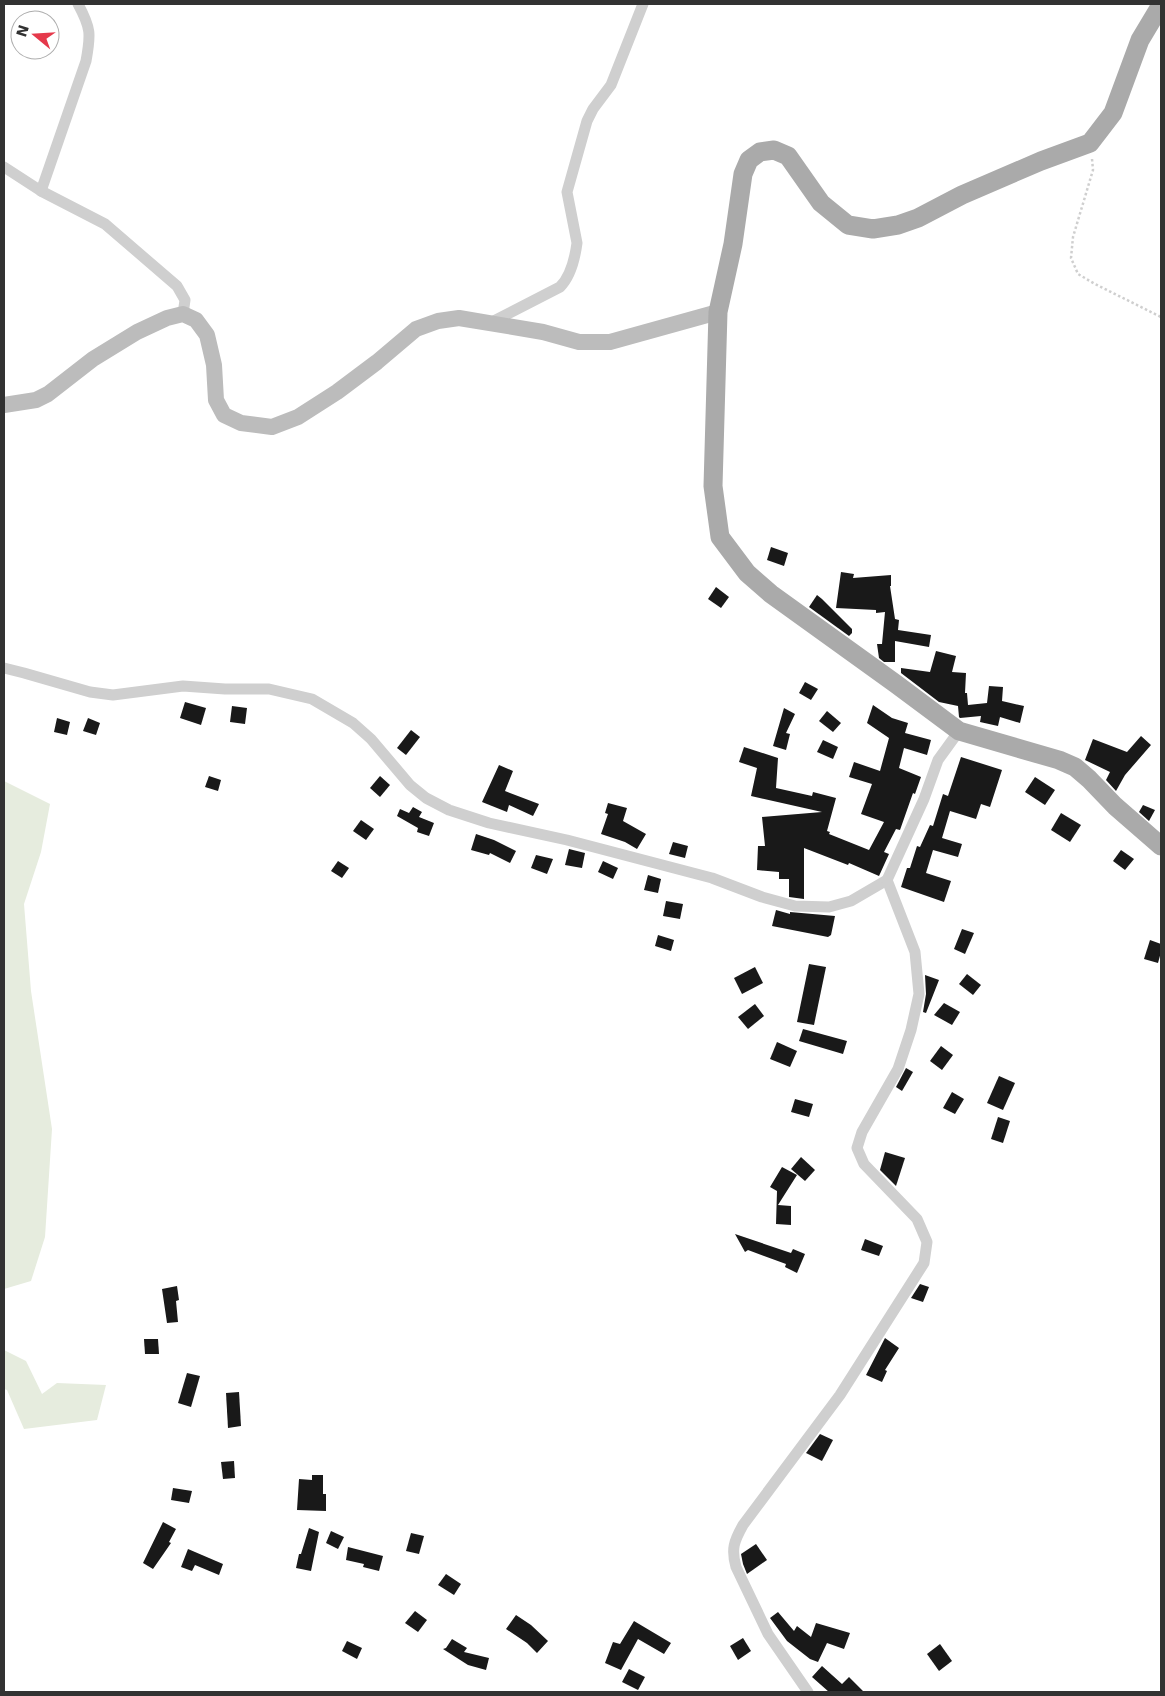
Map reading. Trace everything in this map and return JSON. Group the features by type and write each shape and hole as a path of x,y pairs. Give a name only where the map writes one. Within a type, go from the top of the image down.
{"main road":[{"path":"1161,5 1140,40 1114,113 1090,143 962,194 918,218 898,225 873,228 848,225 821,203 788,156 774,150 760,152 750,160 743,174 733,244 718,312 713,486 720,537 747,573 771,594 959,731 1059,760 1075,767 1122,813 1161,846"},
{"path":"4,405 36,400 42,397 93,358 137,332 167,318 183,314 196,320 207,335 214,365 216,400 224,415 241,422 272,427 298,417 337,392 416,329 438,321 459,318 543,332 579,342 610,342 718,312"}],"street":[{"path":"40,191 86,61 90,39 88,23 78,4"},
{"path":"490,323 560,287 565,282 577,243 567,198 569,184 587,121 610,85 643,4"},
{"path":"4,167 40,191 105,224 176,286 185,300 183,314"},
{"path":"4,668 90,692 113,695 183,686 225,689 269,689 312,698 353,722 372,739 410,784 426,798 449,810 489,823 567,840 712,878 762,897 795,906 829,907 851,901 887,880 924,799 938,760 959,731"},
{"path":"808,1692 768,1634 736,1567 733,1556 734,1541 743,1525 840,1395 924,1263 927,1242 917,1220 864,1164 857,1148 862,1132 898,1069 911,1030 919,994 915,952 887,880"}],"path":[{"path":"1090,143 1093,170 1073,237 1071,258 1078,274 1161,317"}],"shaded area":[{"path":"4,781 50,804 41,852 24,904 31,991 52,1129 45,1237 31,1281 4,1289"},
{"path":"4,1350 26,1361 42,1394 57,1383 106,1385 97,1420 24,1429 7,1390 4,1389"}],"building":[{"path":"771,547 788,553 784,566 767,560"},
{"path":"841,572 854,574 853,578 891,575 890,586 895,619 899,620 898,630 931,635 929,647 895,641 895,662 884,662 879,658 877,644 882,644 885,612 876,613 876,610 836,608"},
{"path":"716,587 729,597 721,608 708,599"},
{"path":"817,595 852,629 852,633 849,636 809,607"},
{"path":"936,651 956,656 952,672 966,673 965,693 967,693 968,705 987,703 989,686 1003,687 1002,701 1024,706 1020,723 1000,717 998,726 980,722 981,716 960,718 958,706 939,702 901,673 901,668 930,672"},
{"path":"805,682 818,689 811,700 799,693"},
{"path":"185,702 206,708 201,725 180,718"},
{"path":"873,705 892,718 908,723 905,733 931,740 927,755 904,748 899,768 921,777 915,794 913,793 900,830 896,829 884,852 889,854 879,876 849,863 848,865 804,848 804,899 789,897 789,879 779,879 779,872 757,870 758,846 765,846 762,817 822,812 751,796 757,768 739,762 744,747 778,758 776,788 812,796 813,792 836,798 827,831 830,832 829,834 869,850 884,822 861,814 872,784 849,777 854,762 880,771 889,738 867,723"},
{"path":"232,706 247,708 245,724 230,722"},
{"path":"784,708 795,714 786,733 790,734 786,750 773,746"},
{"path":"827,711 841,723 833,732 819,721"},
{"path":"57,718 70,722 67,735 54,732"},
{"path":"88,718 100,723 96,735 83,731"},
{"path":"411,730 420,737 406,755 397,748"},
{"path":"1141,736 1151,745 1125,775 1116,791 1106,780 1110,772 1085,760 1093,739 1127,752"},
{"path":"823,740 838,747 833,759 817,752"},
{"path":"961,757 1002,770 990,807 981,804 976,819 950,811 942,838 962,844 958,857 933,850 926,873 951,881 944,902 901,887 917,846 920,847 930,825 933,826 943,794 948,796"},
{"path":"499,765 513,771 505,791 539,804 533,816 509,805 507,812 482,802"},
{"path":"209,776 221,780 218,791 205,787"},
{"path":"380,776 390,785 380,797 370,788"},
{"path":"1035,777 1055,790 1045,805 1025,792"},
{"path":"608,803 627,808 623,821 646,834 637,849 625,842 601,834 608,814 605,813"},
{"path":"1143,805 1155,810 1149,821 1139,812"},
{"path":"413,807 422,812 419,817 434,823 429,836 417,832 418,828 397,816 400,809 409,813"},
{"path":"1061,813 1081,825 1070,842 1051,830"},
{"path":"361,820 374,829 366,840 353,831"},
{"path":"476,834 494,840 516,851 510,863 490,853 489,855 471,850"},
{"path":"673,842 688,846 685,858 669,854"},
{"path":"569,849 585,853 582,868 565,865"},
{"path":"1121,850 1134,859 1125,870 1113,861"},
{"path":"536,855 553,859 547,874 531,868"},
{"path":"338,861 349,868 342,878 331,871"},
{"path":"603,861 618,868 613,879 598,872"},
{"path":"648,875 661,879 658,893 644,890"},
{"path":"666,901 683,904 680,919 663,916"},
{"path":"776,910 790,914 790,912 835,916 831,935 828,937 772,926"},
{"path":"962,929 974,933 965,954 954,949"},
{"path":"658,935 674,940 671,951 655,946"},
{"path":"1150,940 1161,944 1158,963 1144,959"},
{"path":"809,964 826,967 814,1025 797,1022"},
{"path":"755,967 763,983 742,994 734,978"},
{"path":"967,974 981,985 973,995 959,984"},
{"path":"925,975 939,980 926,1013 923,1012 926,994"},
{"path":"944,1003 960,1012 952,1025 934,1015"},
{"path":"755,1004 764,1016 748,1029 738,1017"},
{"path":"803,1029 847,1041 843,1054 799,1041"},
{"path":"777,1042 797,1051 790,1067 770,1059"},
{"path":"941,1046 953,1055 942,1070 930,1061"},
{"path":"906,1068 913,1072 902,1091 896,1087"},
{"path":"999,1076 1015,1083 1003,1110 987,1103"},
{"path":"952,1092 964,1099 955,1114 943,1108"},
{"path":"795,1099 813,1104 809,1117 791,1112"},
{"path":"998,1117 1010,1121 1003,1143 991,1139"},
{"path":"885,1152 905,1158 896,1186 880,1170"},
{"path":"801,1157 815,1170 805,1181 791,1169"},
{"path":"782,1167 797,1175 778,1205 791,1206 791,1225 776,1224 777,1191 770,1187"},
{"path":"735,1234 791,1253 793,1249 805,1254 797,1273 785,1267 786,1264 748,1250 745,1252"},
{"path":"865,1239 883,1246 879,1256 861,1250"},
{"path":"920,1284 929,1287 923,1302 911,1298"},
{"path":"177,1286 179,1300 176,1301 178,1322 167,1323 162,1289"},
{"path":"885,1338 899,1348 885,1370 887,1371 882,1382 866,1375"},
{"path":"144,1339 158,1339 159,1354 145,1354"},
{"path":"187,1373 200,1376 191,1407 178,1403"},
{"path":"239,1392 241,1426 228,1428 226,1393"},
{"path":"820,1434 833,1440 822,1461 806,1453"},
{"path":"234,1461 235,1478 223,1479 221,1462"},
{"path":"312,1475 323,1475 323,1494 326,1494 326,1511 297,1510 299,1479 312,1480"},
{"path":"173,1488 192,1491 189,1503 171,1500"},
{"path":"163,1522 176,1529 169,1542 171,1543 153,1569 143,1563"},
{"path":"309,1528 319,1532 311,1571 296,1568"},
{"path":"331,1531 344,1537 338,1549 326,1543"},
{"path":"411,1533 424,1536 419,1554 406,1551"},
{"path":"756,1544 767,1560 747,1574 741,1554"},
{"path":"348,1547 383,1556 379,1571 363,1567 364,1564 346,1560"},
{"path":"188,1549 223,1564 219,1575 195,1565 192,1571 181,1567"},
{"path":"446,1574 461,1584 454,1595 438,1585"},
{"path":"415,1611 427,1620 418,1632 405,1623"},
{"path":"778,1612 794,1631 797,1626 811,1637 816,1623 850,1633 844,1649 827,1643 818,1662 810,1659 787,1641 770,1618"},
{"path":"516,1615 531,1625 548,1641 537,1653 527,1643 506,1629"},
{"path":"634,1621 671,1643 664,1654 638,1639 621,1670 605,1663 613,1642 620,1644"},
{"path":"743,1638 751,1651 738,1660 730,1646"},
{"path":"452,1639 467,1648 464,1652 489,1658 486,1670 468,1665 443,1649 446,1648"},
{"path":"347,1641 362,1648 357,1659 342,1651"},
{"path":"940,1644 952,1661 939,1671 927,1654"},
{"path":"822,1666 842,1684 849,1677 864,1692 829,1692 812,1677"},
{"path":"629,1669 645,1677 638,1690 622,1682"}]}
